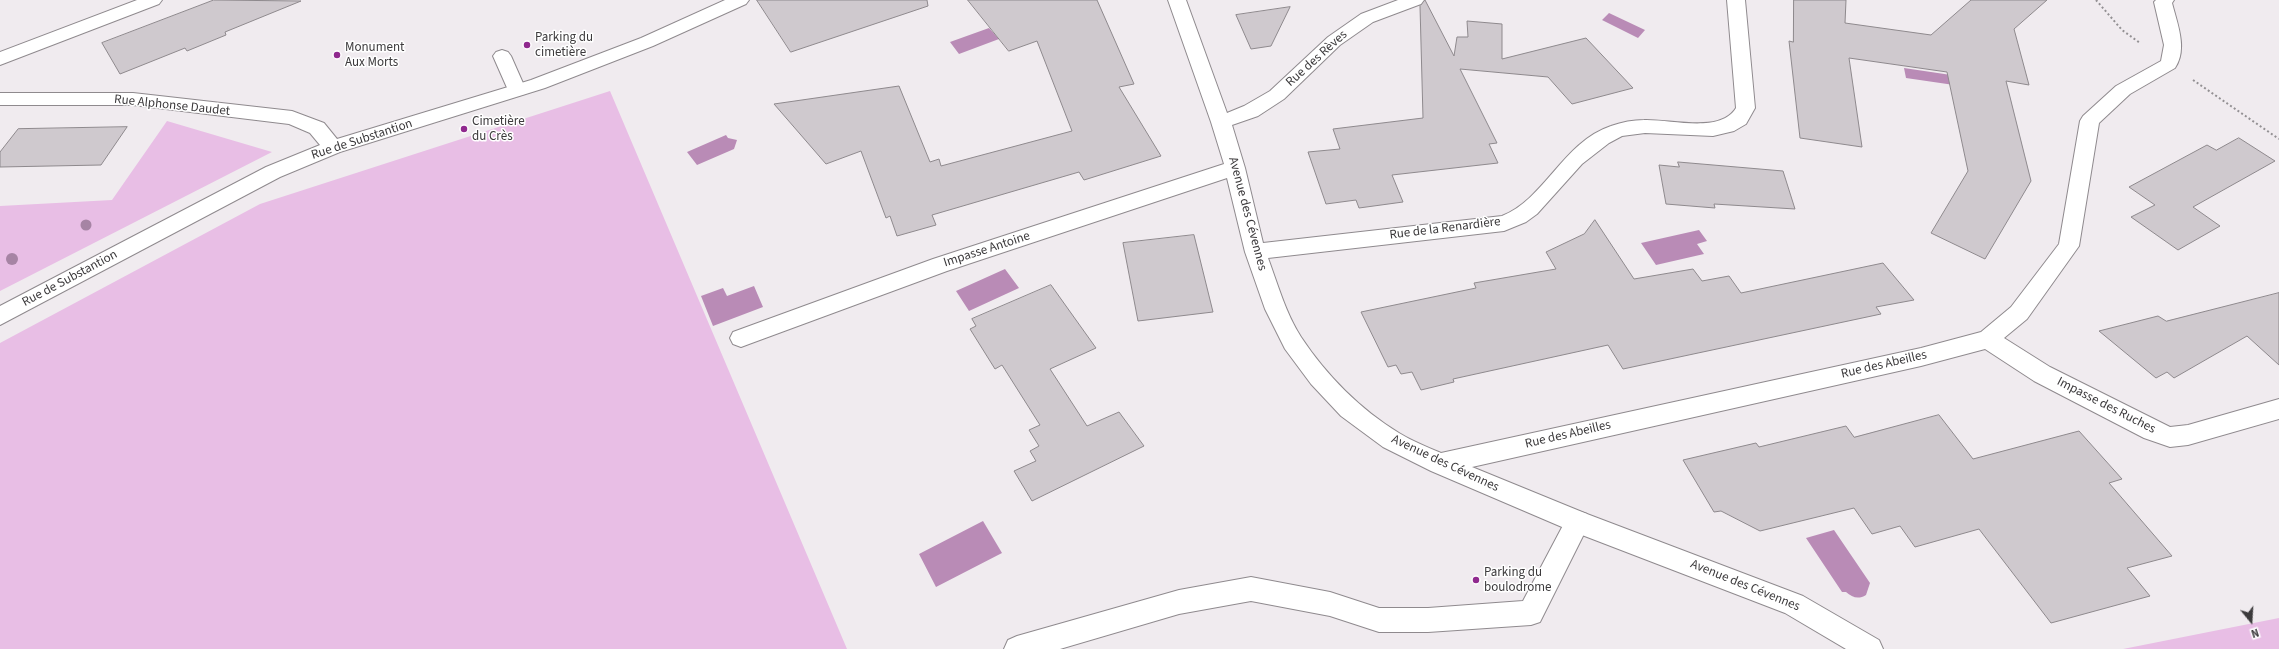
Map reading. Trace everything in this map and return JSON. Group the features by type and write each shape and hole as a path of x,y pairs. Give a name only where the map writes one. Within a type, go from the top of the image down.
{"street":[{"path":"0,59 153,0"},
{"name":"Rue de Substantion","path":"0,316 273,172 332,147 517,90 647,42 740,0"},
{"name":"Avenue des Cévennes","path":"1177,0 1221,122 1235,168 1255,252 1276,309 1293,343 1318,377 1349,409 1391,440 1439,464 1578,522 1794,604 1870,649"},
{"name":"Rue des Rèves","path":"1221,122 1251,111 1277,95 1334,41 1367,18 1415,0"},
{"name":"Rue de la Renardière","path":"1255,252 1504,223 1518,217 1530,209 1588,147 1600,138 1616,130 1649,125 1710,130 1725,128 1737,122 1744,115 1746,108 1736,0"},
{"path":"2165,0 2163,2 2174,45 2169,64"},
{"path":"502,56 517,90"},
{"name":"Rue des Abeilles","path":"1439,464 1913,358 1988,339 2019,313 2069,246 2090,121 2123,90 2169,64"},
{"name":"Rue Alphonse Daudet","path":"0,99 133,100 292,118 317,128 332,147"},
{"name":"Impasse Antoine","path":"741,338 940,265 1235,168"},
{"name":"Impasse des Ruches","path":"1988,339 2042,374 2152,431 2170,436 2188,435 2279,409"},
{"path":"1017,649 1179,602 1251,589 1330,604 1379,620 1428,620 1531,613 1578,522"}],"path":[{"path":"2096,0 2122,30 2279,139"}],"shaded area":[{"path":"1609,13 1645,30 1638,38 1602,20"},
{"path":"989,28 999,39 959,54 950,42"},
{"path":"1904,68 1951,75 1954,85 1906,78"},
{"path":"610,91 847,649 0,649 0,343 260,204"},
{"path":"167,121 272,152 0,291 0,206 112,200"},
{"path":"726,135 728,138 737,140 734,149 697,165 687,152"},
{"path":"1699,230 1707,241 1697,244 1704,254 1656,265 1641,243"},
{"path":"1005,269 1019,288 969,311 956,291"},
{"path":"754,286 763,307 713,326 701,296 723,288 727,296"},
{"path":"983,521 1002,553 936,587 919,554"},
{"path":"1834,530 1870,583 1866,595 1863,597 1855,597 1846,592 1842,592 1806,538"},
{"path":"2279,618 2279,649 2123,649"}],"building":[{"path":"214,0 301,1 225,32 226,35 187,51 185,48 120,74 102,43"},
{"path":"757,0 927,0 928,6 791,52"},
{"path":"968,0 1097,0 1134,84 1119,87 1161,156 1084,180 1079,172 932,215 936,225 897,236 890,216 886,218 861,151 826,164 774,104 899,86 930,162 939,159 941,166 1072,131 1037,41 1009,51"},
{"path":"1425,0 1454,56 1457,37 1468,37 1467,21 1502,24 1502,59 1586,38 1633,88 1572,104 1548,77 1460,69 1497,143 1489,144 1498,163 1392,175 1403,202 1359,208 1356,200 1326,204 1308,152 1340,149 1333,129 1423,118 1420,6"},
{"path":"1794,0 1846,0 1845,23 1931,35 1971,0 2047,0 2014,29 2029,85 2006,81 2031,181 1985,259 1931,233 1968,171 1947,72 1849,58 1862,147 1800,138 1789,41 1793,42"},
{"path":"1290,7 1271,46 1251,49 1236,15"},
{"path":"127,127 101,165 0,167 0,152 18,129"},
{"path":"2239,138 2275,161 2193,207 2220,226 2178,250 2131,217 2155,205 2129,187 2207,145 2216,150"},
{"path":"1678,162 1783,171 1795,209 1714,204 1715,208 1666,204 1659,165 1679,167"},
{"path":"1595,220 1634,279 1693,269 1702,281 1729,276 1741,293 1883,263 1914,300 1876,307 1881,314 1623,369 1608,345 1453,379 1454,382 1421,390 1412,372 1401,374 1396,365 1388,367 1361,312 1476,288 1474,283 1556,269 1546,252 1584,234"},
{"path":"1194,235 1213,312 1138,321 1123,243"},
{"path":"1051,285 1096,348 1050,369 1087,426 1119,412 1144,446 1032,501 1014,471 1036,461 1030,451 1039,446 1029,430 1040,425 1002,365 995,369 970,329 976,326 972,319"},
{"path":"2279,293 2279,365 2247,336 2174,378 2167,372 2156,378 2099,331 2158,316 2166,321"},
{"path":"1939,415 1973,459 2079,431 2122,479 2109,483 2172,556 2127,568 2150,596 2051,623 1979,529 1915,547 1900,526 1872,534 1854,508 1760,531 1721,511 1714,512 1683,460 1756,443 1759,447 1846,426 1854,437"}],"place":[{"name":"Parking du cimetière","path":"527,45"},
{"name":"Monument Aux Morts","path":"337,55"},
{"name":"Cimetière du Crès","path":"464,129"},
{"name":"Parking du boulodrome","path":"1476,580"}]}
